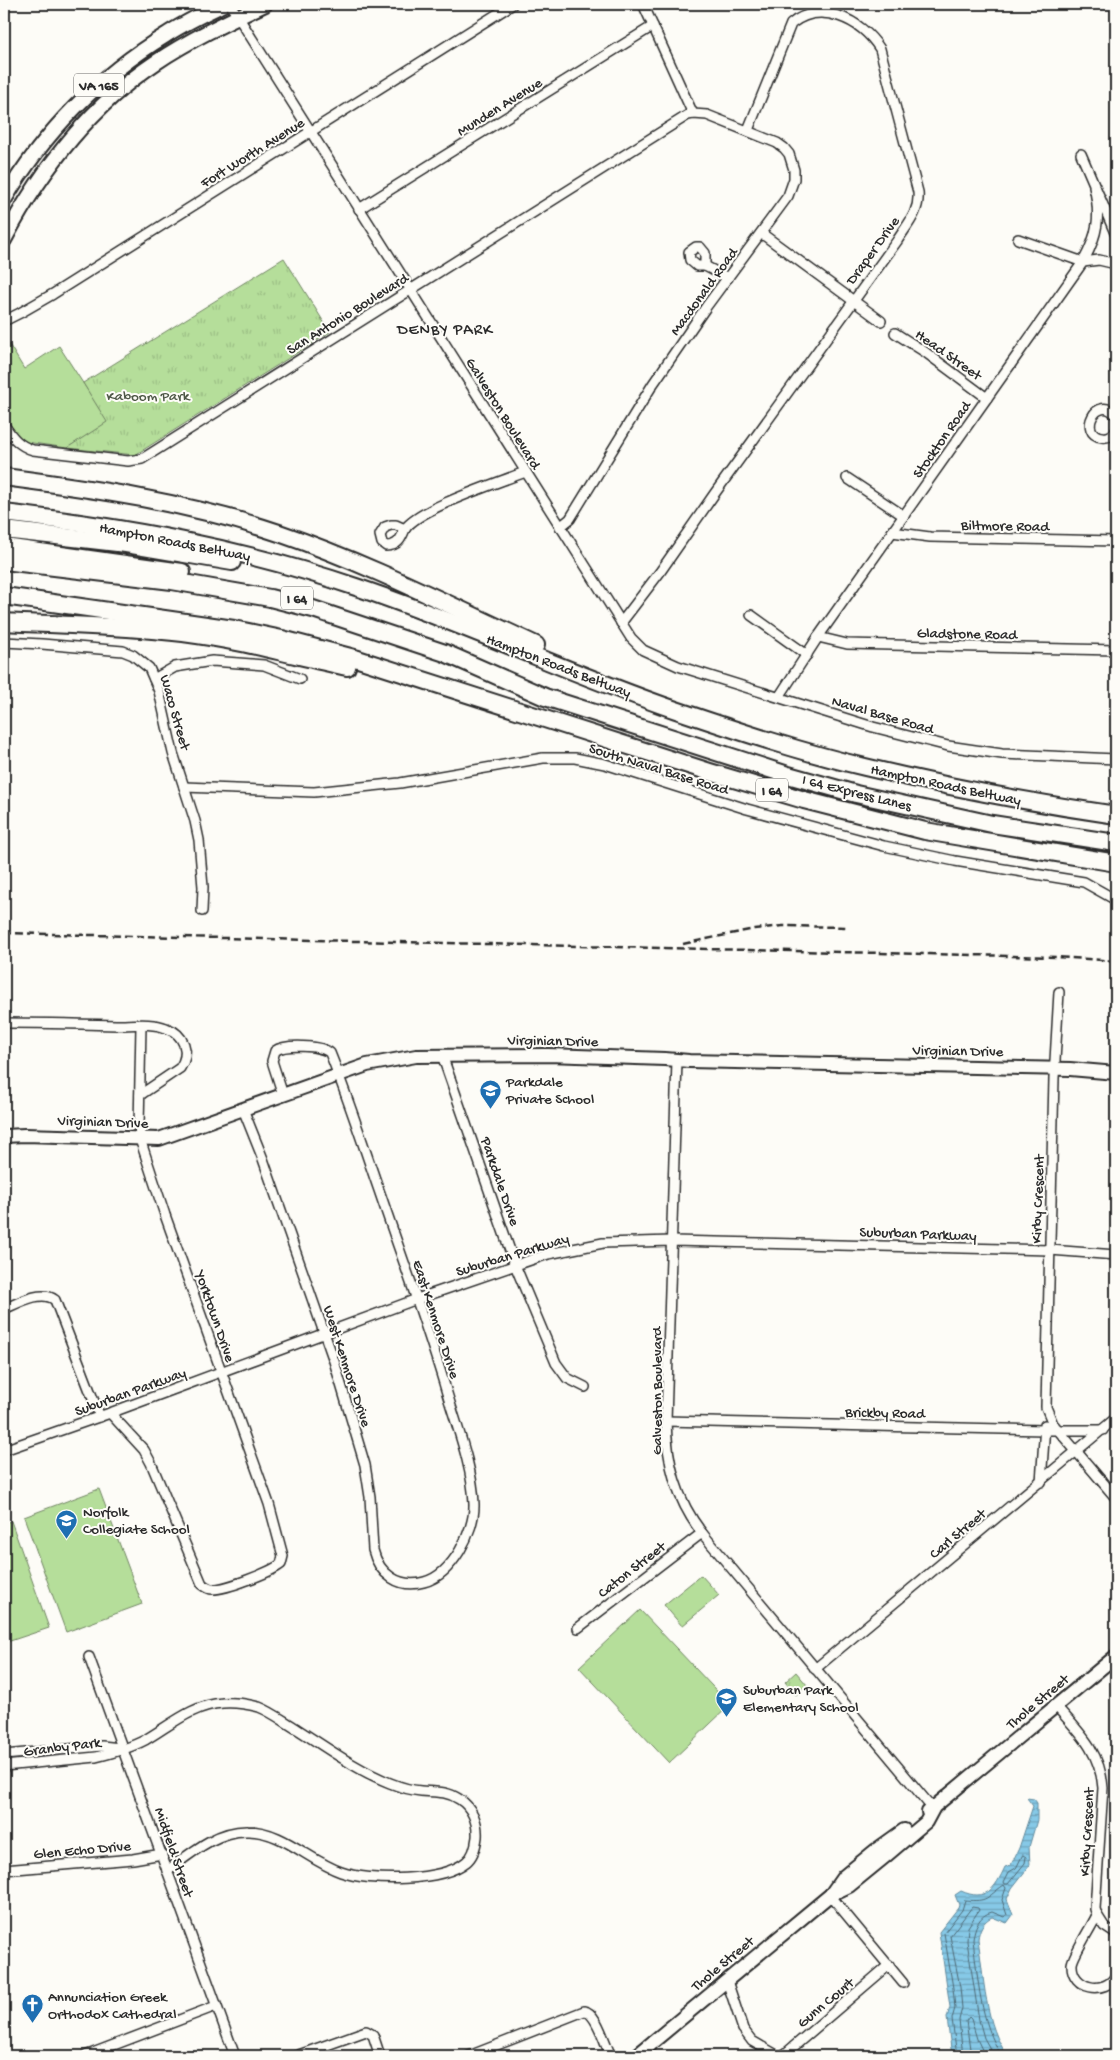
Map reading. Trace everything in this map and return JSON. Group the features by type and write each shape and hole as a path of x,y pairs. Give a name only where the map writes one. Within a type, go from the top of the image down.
{"highway":[{"path":"4,478 108,491 173,504 277,532 376,570 579,665 733,722 793,747"},
{"name":"Hampton Roads Beltway","path":"4,513 129,530 243,554 354,586 671,708 793,747 862,767 939,784 1032,802 1116,815"},
{"path":"4,530 175,551 244,564 336,590 381,606 444,620"},
{"name":"I 64","path":"4,547 158,568 221,580 287,596 337,610 412,636 575,706"},
{"path":"4,562 172,580 313,609 445,653 545,697 575,706"},
{"name":"I 64","path":"4,596 225,628 282,639 358,659 710,772 832,808 925,831 1116,863"},
{"path":"4,622 183,633 243,643 436,684"},
{"name":"I 64 Express Lanes","path":"575,706 733,759 856,794 992,824 1116,844"}],"main road":[{"name":"VA 165","path":"4,200 50,134 92,91 167,34 223,4"},
{"name":"VA 165","path":"4,240 37,182 86,120 129,82 176,49 265,4"}],"street":[{"name":"Galveston Boulevard","path":"230,4 621,623 636,644 650,654"},
{"name":"Fort Worth Avenue","path":"4,321 20,314 64,287 513,4"},
{"path":"643,4 693,114"},
{"name":"Draper Drive","path":"621,623 660,572 916,213 919,199 882,58 874,39 859,25 838,12 820,9 802,13 788,29 748,130"},
{"name":"Munden Avenue","path":"360,210 653,26"},
{"name":"Macdonald Road","path":"560,527 570,519 638,408 728,278 788,196 794,179 794,170 789,154 777,143 707,114 693,114"},
{"name":"San Antonio Boulevard","path":"4,425 17,441 33,450 128,461 142,459 631,150 693,114"},
{"path":"1082,154 1094,187 1116,236"},
{"name":"Stockton Road","path":"779,697 806,655 1083,262 1095,237 1098,223 1097,200 1094,187"},
{"path":"761,233 880,321"},
{"path":"1018,239 1083,262 1099,260 1116,264"},
{"path":"705,266 728,278"},
{"name":"Head Street","path":"895,334 925,352 987,398"},
{"path":"1116,415 1110,410 1101,409 1093,414 1090,423 1092,432 1100,437 1110,437 1116,431"},
{"path":"405,529 410,523 441,504 525,472"},
{"path":"848,478 904,516"},
{"name":"Biltmore Road","path":"892,532 930,537 1116,541"},
{"path":"751,615 806,655"},
{"name":"Gladstone Road","path":"818,638 847,644 1116,650"},
{"name":"Waco Street","path":"4,642 123,652 142,661 148,668 154,679 199,840 203,888 202,911"},
{"name":"Naval Base Road","path":"650,654 678,666 873,727 948,746 1002,754 1116,759"},
{"path":"154,679 175,667 212,661 264,665 300,680"},
{"name":"South Naval Base Road","path":"184,787 323,791 400,783 543,758 575,758 606,764 747,809 884,846 955,861 1084,882 1116,900"},
{"name":"Kirby Crescent","path":"1040,1482 1046,1407 1055,1069 1059,992"},
{"path":"4,1023 141,1025 159,1026 175,1032 181,1038 186,1050 186,1057 180,1068 140,1095"},
{"name":"Yorktown Drive","path":"110,1413 144,1450 152,1462 200,1581 207,1588 215,1589 256,1577 278,1566 283,1560 283,1556 269,1504 165,1215 140,1138 141,1025"},
{"name":"East Kenmore Drive","path":"283,1094 272,1061 278,1048 322,1047 330,1053 416,1299 464,1451 474,1504 466,1537 452,1563 445,1571"},
{"name":"Virginian Drive","path":"4,1136 34,1135 152,1140 167,1137 283,1094 386,1060 442,1055 548,1055 1055,1069 1116,1073"},
{"name":"Parkdale Drive","path":"442,1055 515,1265 556,1363 567,1378 585,1387"},
{"name":"Galveston Boulevard","path":"677,1060 666,1421 667,1445 672,1474 683,1504 702,1532 814,1669 933,1809"},
{"name":"West Kenmore Drive","path":"243,1109 263,1159 324,1333 365,1466 370,1497 372,1550 375,1559 385,1573 403,1583 424,1582 445,1571"},
{"name":"Suburban Parkway","path":"4,1450 110,1413 416,1299 548,1254 603,1243 672,1241 1050,1250 1116,1255"},
{"path":"4,1309 41,1295 51,1296 55,1300 100,1416"},
{"name":"Kirby Crescent","path":"1046,1407 1048,1416 1058,1430 1116,1498"},
{"name":"Carl Street","path":"814,1669 1116,1418"},
{"name":"Brickby Road","path":"666,1421 1103,1430"},
{"name":"Caton Street","path":"578,1628 702,1532"},
{"name":"Thole Street","path":"636,2056 830,1895 843,1877 876,1850 890,1847 920,1816 933,1809 1116,1656"},
{"name":"Midfield Street","path":"89,1657 235,2056"},
{"name":"Granby Park","path":"4,1766 96,1757 144,1740 195,1709 223,1703 248,1704 260,1708 361,1769 390,1783 412,1790 447,1793 463,1802 474,1816 476,1825 477,1841 466,1862 450,1870 424,1877 399,1878 344,1873 328,1867 272,1835 246,1830 224,1834 213,1839 167,1871"},
{"name":"Kirby Crescent","path":"1056,1706 1089,1744 1101,1770 1103,1794 1095,1909 1097,1915 1074,1958 1073,1971 1079,1981 1092,1988 1111,1983 1116,1975"},
{"name":"Granby Park","path":"4,1755 102,1746 123,1748"},
{"name":"Glen Echo Drive","path":"4,1870 133,1859 162,1854"},
{"path":"830,1895 903,1983"},
{"path":"1097,1915 1104,1926 1116,1934"},
{"name":"Gunn Court","path":"778,2056 785,2054 889,1965"},
{"path":"727,1980 747,2036 778,2056"},
{"path":"85,2056 216,2006"},
{"path":"469,2056 584,2011 594,2017 610,2056"},
{"path":"296,2056 366,2031 373,2035 380,2056"}],"green space":[{"name":"Kaboom Park","path":"284,258 330,332 135,455 67,448 107,422 83,383"},
{"path":"4,336 24,369 59,346 108,422 67,448 26,442 17,435 4,415"},
{"path":"99,1489 142,1604 66,1632 24,1517"},
{"path":"11,1521 49,1628 4,1643 4,1523"},
{"path":"701,1575 719,1595 682,1626 664,1605"},
{"path":"640,1610 730,1705 669,1763 579,1667"},
{"path":"796,1672 807,1685 796,1695 785,1682"}],"water":[{"path":"1027,1798 1034,1799 1037,1803 1037,1820 1029,1847 1030,1865 1012,1888 1007,1899 1013,1915 1007,1923 992,1917 986,1921 979,1932 978,1939 990,2016 1000,2044 1008,2056 952,2056 947,2018 950,2007 939,1932 958,1908 959,1905 955,1895 961,1891 977,1895 989,1891 997,1882 1005,1867 1011,1865 1019,1848 1033,1806"}],"railway":[{"path":"683,944 754,929 783,926 849,927"},
{"path":"4,933 1057,957 1116,961"}],"place":[{"name":"Parkdale Private School","path":"490,1109"},
{"name":"Norfolk Collegiate School","path":"67,1539"},
{"name":"Suburban Park Elementary School","path":"727,1717"},
{"name":"Annunciation Greek Orthodox Cathedral","path":"32,2024"}],"district":[{"name":"DENBY PARK","path":"445,328"}]}
